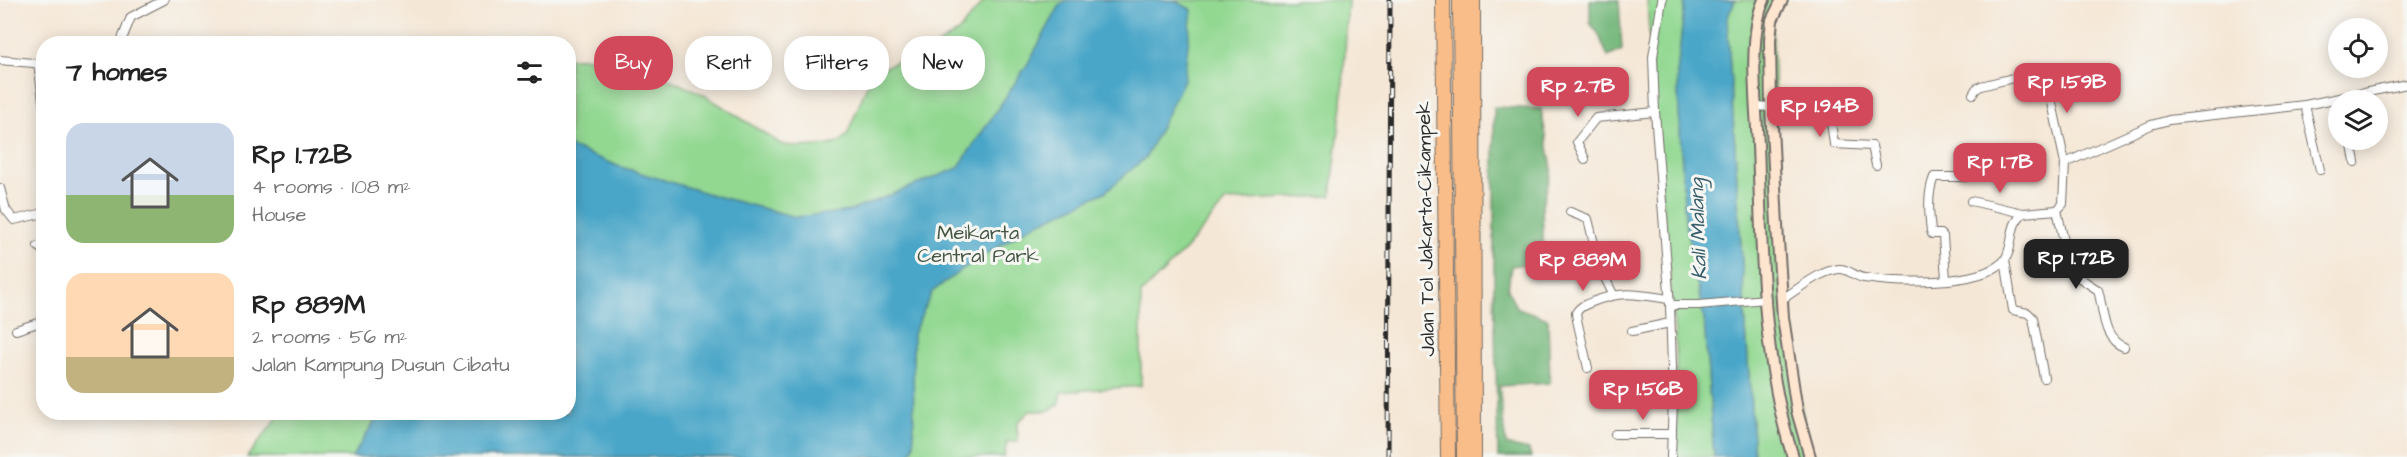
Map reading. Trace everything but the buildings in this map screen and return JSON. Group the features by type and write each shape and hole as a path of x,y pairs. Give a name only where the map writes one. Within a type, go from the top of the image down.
{"highway":[{"path":"1445,0 1450,457"},
{"path":"1460,0 1464,457"},
{"path":"1473,0 1474,457"}],"main road":[{"path":"1764,0 1755,23 1761,226 1776,394 1793,457"},
{"path":"1782,0 1772,20 1770,40 1771,107 1782,298 1797,411 1810,457"},
{"path":"1761,226 1778,225"}],"street":[{"path":"123,36 131,17 165,0"},
{"path":"1662,0 1653,57 1670,323 1671,457"},
{"path":"0,60 36,63"},
{"path":"1974,94 1981,86 2045,70 2065,163 2064,200 2057,210 2069,265 2076,275 2098,290 2109,335 2116,344 2124,347"},
{"path":"2379,90 2407,84"},
{"path":"2065,163 2151,125 2169,120 2328,101"},
{"path":"2306,105 2320,170"},
{"path":"1756,106 1828,113 1834,144 1872,146 1876,165"},
{"path":"1585,159 1577,142 1596,118 1655,112"},
{"path":"2353,150 2355,162"},
{"path":"1946,279 1943,236 1940,233 1932,234 1928,208 1934,177 1966,177 1966,159"},
{"path":"0,188 6,210 14,220 36,215"},
{"path":"1971,201 2023,213 2057,210"},
{"path":"1570,212 1588,219 1600,268 1612,294"},
{"path":"2023,213 2015,223 2005,260 2013,310 2028,313 2033,318 2044,378"},
{"path":"1782,298 1829,271 1842,269 1862,278 1946,279 1976,277 1994,269 2005,260"},
{"path":"1588,368 1576,313 1579,307 1612,294 1638,294 1669,302 1699,305 1766,299"},
{"path":"1632,331 1670,323"},
{"path":"16,330 36,324"},
{"path":"1615,434 1672,434"}],"green space":[{"name":"Meikarta Central Park","path":"985,0 1348,0 1342,104 1331,196 1226,201 1183,252 1141,294 1141,386 1061,392 1059,405 1047,411 1030,411 1017,423 1018,441 1007,442 1004,457 247,457 276,420 576,420 576,58 594,57 594,90 673,90 673,81 685,86 685,90 694,90 703,94 781,144 798,147 840,142 847,135 865,90 889,90 889,65 901,59 901,90 985,90 985,36 952,36 958,32"},
{"path":"1590,0 1619,0 1622,50 1608,57 1598,33 1590,23"},
{"path":"1647,0 1685,0 1677,74 1685,220 1704,319 1714,457 1677,457 1676,347 1654,109"},
{"path":"1735,0 1782,0 1772,20 1783,317 1811,457 1754,457 1727,19"},
{"path":"1494,107 1541,109 1552,169 1542,206 1544,261 1511,266 1508,290 1516,307 1548,319 1550,383 1499,386 1506,445 1529,450 1531,457 1498,457 1494,287"}],"water":[{"path":"1067,0 1174,0 1192,10 1184,80 1146,157 1105,192 1028,228 964,268 932,292 913,334 914,446 909,457 352,457 376,420 576,420 576,149 618,166 716,196 796,217 850,211 958,168 1027,65 1060,5"},
{"name":"Kali Malang","path":"1685,0 1735,0 1727,19 1754,457 1714,457 1704,319 1685,220 1677,74"}],"railway":[{"path":"1388,457 1390,0"}]}
